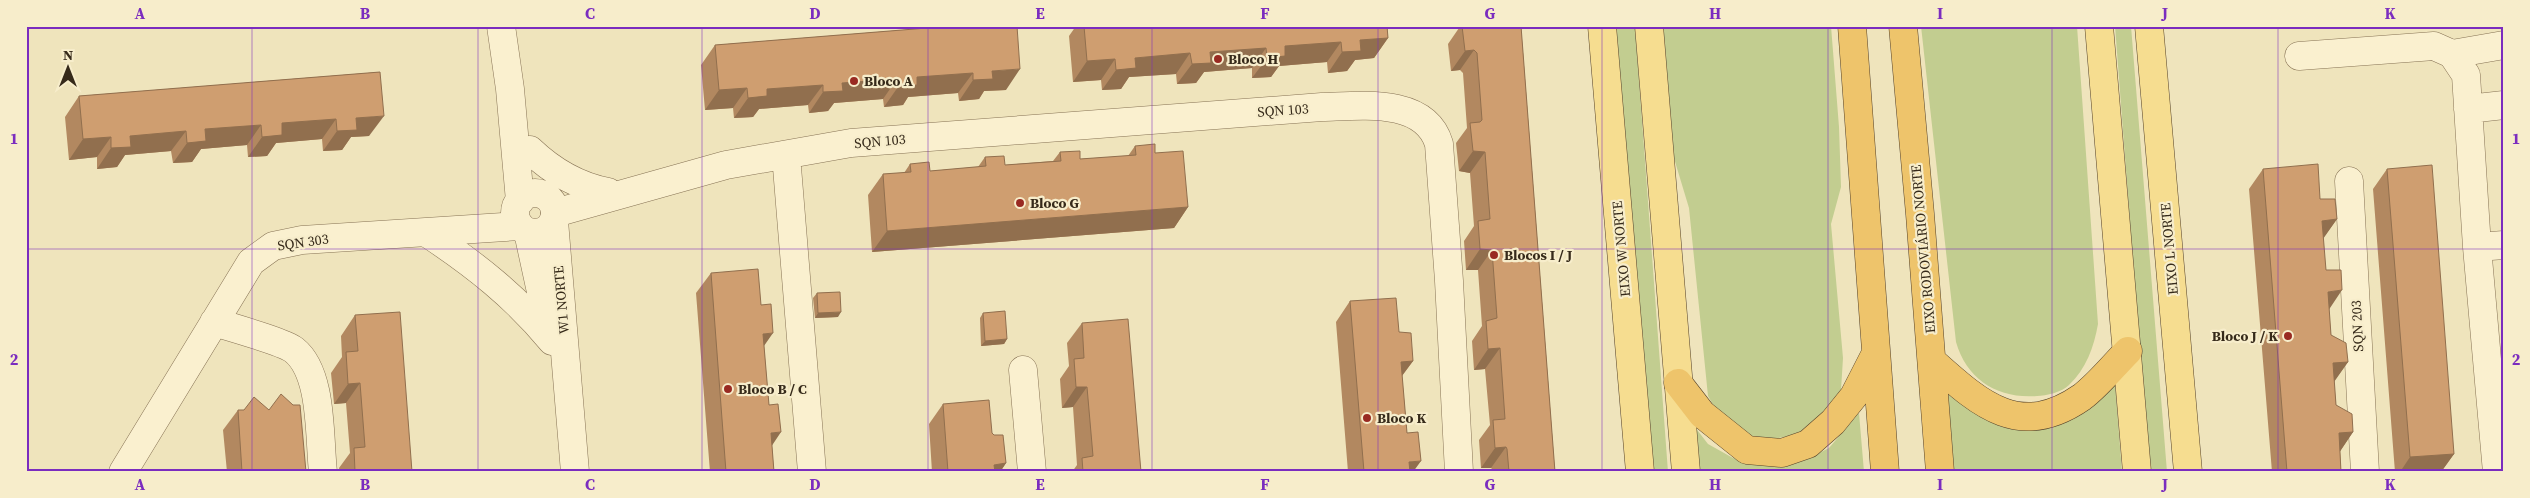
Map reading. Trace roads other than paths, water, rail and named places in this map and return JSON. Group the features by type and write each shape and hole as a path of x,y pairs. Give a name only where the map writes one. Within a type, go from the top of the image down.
{"highway":[{"path":"1852,26 1885,472"},
{"name":"EIXO RODOVIÁRIO NORTE","path":"1903,26 1940,472"},
{"path":"1932,361 1964,390 1991,409 2008,414 2032,417 2058,411 2083,396 2128,351"},
{"path":"1678,383 1702,414 1747,450 1782,453 1808,444 1833,422 1854,396 1876,354"}],"main road":[{"path":"1650,26 1686,472"},
{"path":"2099,26 2137,472"},
{"name":"EIXO L NORTE","path":"2149,26 2188,472"},
{"name":"EIXO W NORTE","path":"1602,27 1640,472"}],"street":[{"name":"W1 NORTE","path":"501,26 510,89 568,380 575,472"},
{"path":"2452,54 2504,45"},
{"path":"2299,56 2434,46 2452,54 2466,75 2477,247 2497,472"},
{"name":"W1 NORTE","path":"510,89 530,150 552,340 568,380"},
{"path":"2468,109 2504,105"},
{"name":"SQN 103","path":"536,212 659,184 726,166 851,143 1322,107 1376,106 1413,115 1424,121 1436,136 1439,144 1449,281 1459,472"},
{"path":"530,150 563,176 592,189 608,192"},
{"path":"786,155 812,472"},
{"name":"SQN 203","path":"2349,181 2365,472"},
{"name":"SQN 103","path":"536,212 608,192 659,184"},
{"name":"SQN 303","path":"123,472 251,262 273,246 302,240 414,233 536,212"},
{"path":"414,233 503,288 530,313 552,340"},
{"path":"2477,247 2504,245"},
{"path":"214,322 293,349 307,363 315,385 323,472"},
{"path":"1023,370 1032,472"}],"place":[{"name":"Bloco H","path":"1218,59"},
{"name":"Bloco A","path":"854,81"},
{"name":"Bloco G","path":"1020,203"},
{"name":"Blocos I / J","path":"1494,255"},
{"name":"Bloco J / K","path":"2288,336"},
{"name":"Bloco B / C","path":"728,389"},
{"name":"Bloco K","path":"1367,418"}]}
